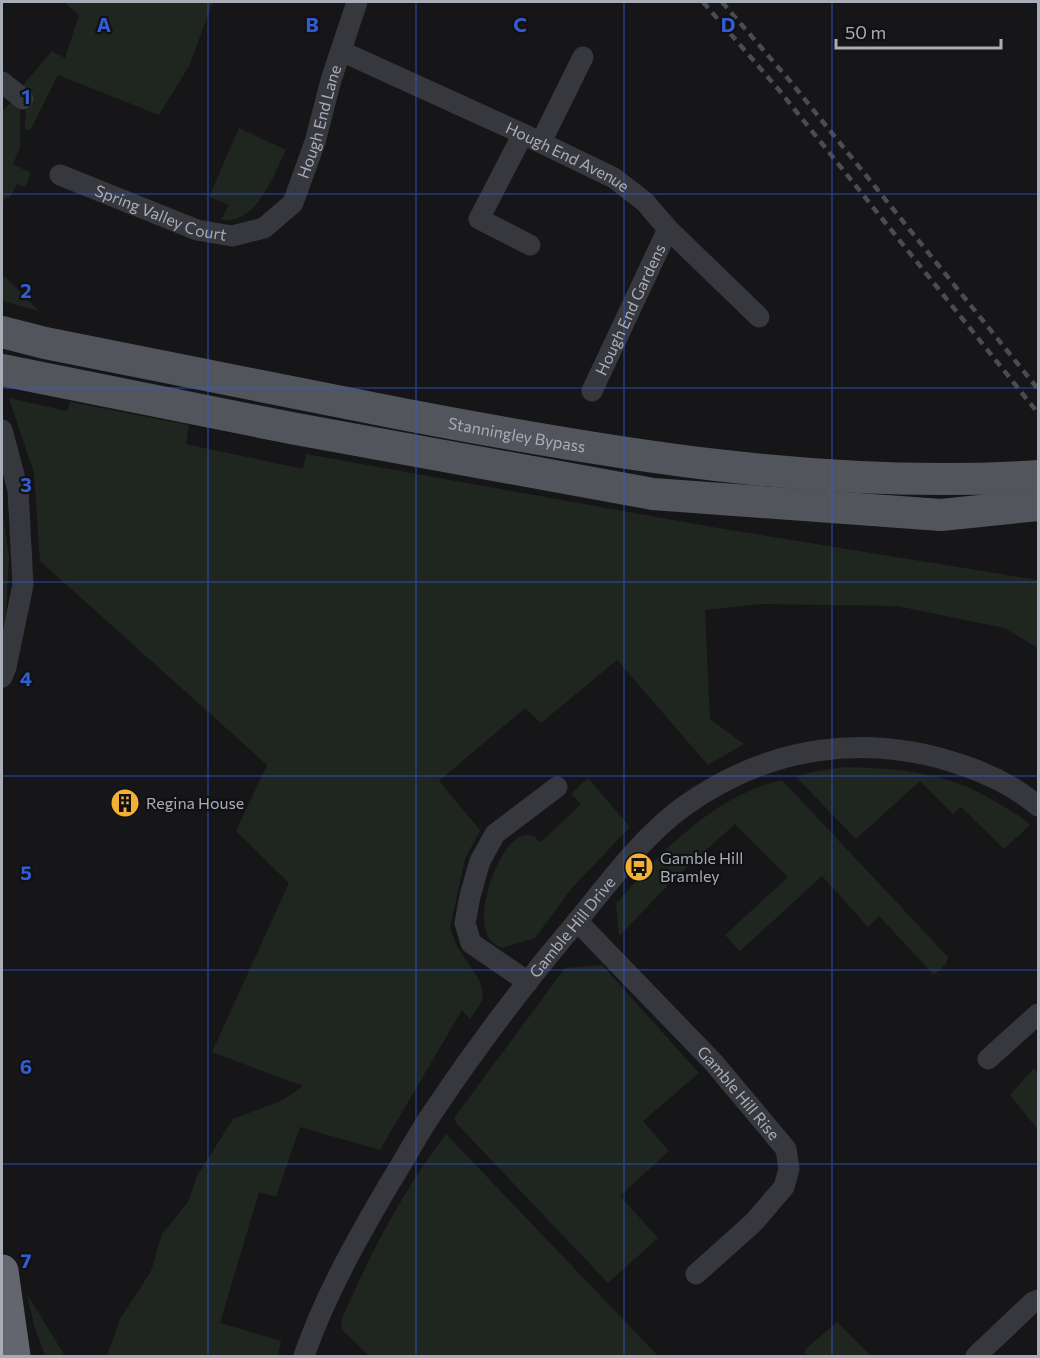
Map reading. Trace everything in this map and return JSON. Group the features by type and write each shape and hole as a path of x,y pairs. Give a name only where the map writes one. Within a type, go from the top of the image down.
{"highway":[{"path":"2,1271 15,1356"}],"main road":[{"name":"Stanningley Bypass","path":"2,332 45,343 545,441 696,463 857,478 1038,476"},
{"name":"Stanningley Bypass","path":"13,373 291,428 653,494 941,515 1038,504"},
{"path":"857,478 1038,455"},
{"path":"941,515 1038,526"}],"street":[{"name":"Hough End Lane","path":"264,228 293,202 315,142 331,81 357,2"},
{"name":"Hough End Avenue","path":"341,51 614,178 645,202 668,229 759,317"},
{"path":"530,245 479,219 583,57"},
{"path":"2,82 23,99"},
{"name":"Spring Valley Court","path":"60,175 197,230 232,236 264,228"},
{"name":"Hough End Gardens","path":"592,390 668,229"},
{"path":"2,430 18,490 23,585 2,677"},
{"name":"Gamble Hill Drive","path":"304,1356 310,1338 356,1240 434,1110 554,947 631,854 682,808 728,780 771,761 817,750 875,746 932,755 981,772 1023,793 1038,806"},
{"path":"528,982 471,943 465,924 480,861 495,834 557,787"},
{"name":"Gamble Hill Rise","path":"577,921 714,1063 786,1149 789,1170 784,1187 753,1223 696,1274"},
{"path":"988,1059 1038,1014"},
{"path":"976,1356 1033,1302 1038,1300"}],"shaded area":[{"path":"64,2 213,2 189,66 159,115 58,75 30,131 25,129 26,90 23,85 52,51 65,58 79,15"},
{"path":"15,97 20,101 20,148 13,164 31,173 25,187 17,184 9,199 5,199 2,205 2,112"},
{"path":"239,128 286,150 268,188 255,206 238,218 221,220 229,205 209,197"},
{"path":"2,274 39,311 2,301"},
{"path":"9,398 67,411 70,402 189,425 186,444 303,469 306,454 712,527 1038,580 1038,648 1004,628 897,606 761,604 705,610 710,719 744,744 708,765 617,660 541,723 525,708 439,781 480,830 465,859 450,928 457,946 479,980 483,992 482,1001 470,1019 462,1010 380,1150 300,1127 276,1197 259,1192 220,1323 281,1341 278,1356 107,1356 120,1319 151,1271 162,1234 188,1202 197,1176 233,1119 283,1100 303,1086 212,1052 289,883 236,831 267,765 40,561 34,473"},
{"path":"2,505 9,558 6,615 2,632"},
{"path":"843,767 905,771 943,778 980,793 1015,813 1030,825 1004,849 961,807 953,814 920,781 856,839 796,777"},
{"path":"588,778 630,827 572,888 535,938 502,948 487,935 484,918 488,890 499,861 516,839 527,835 541,842 581,804 571,794"},
{"path":"782,780 948,957 946,964 934,975 879,916 868,927 822,876 740,951 725,935 788,877 735,824 674,879 619,936 616,904 670,846 690,828 733,799"},
{"path":"602,965 699,1073 643,1121 669,1151 620,1196 658,1238 608,1283 456,1123 454,1118 565,968"},
{"path":"1034,1068 1038,1073 1038,1130 1010,1095"},
{"path":"446,1134 658,1356 369,1356 342,1330 341,1321 388,1224 415,1178"},
{"path":"27,1294 65,1356 45,1356 34,1325"},
{"path":"837,1322 871,1356 810,1356 804,1353"}],"railway":[{"path":"703,2 779,90 1038,413"},
{"path":"722,2 790,81 1038,389"}],"place":[{"name":"Regina House","path":"125,803"},
{"name":"Gamble Hill Bramley","path":"639,867"}]}
